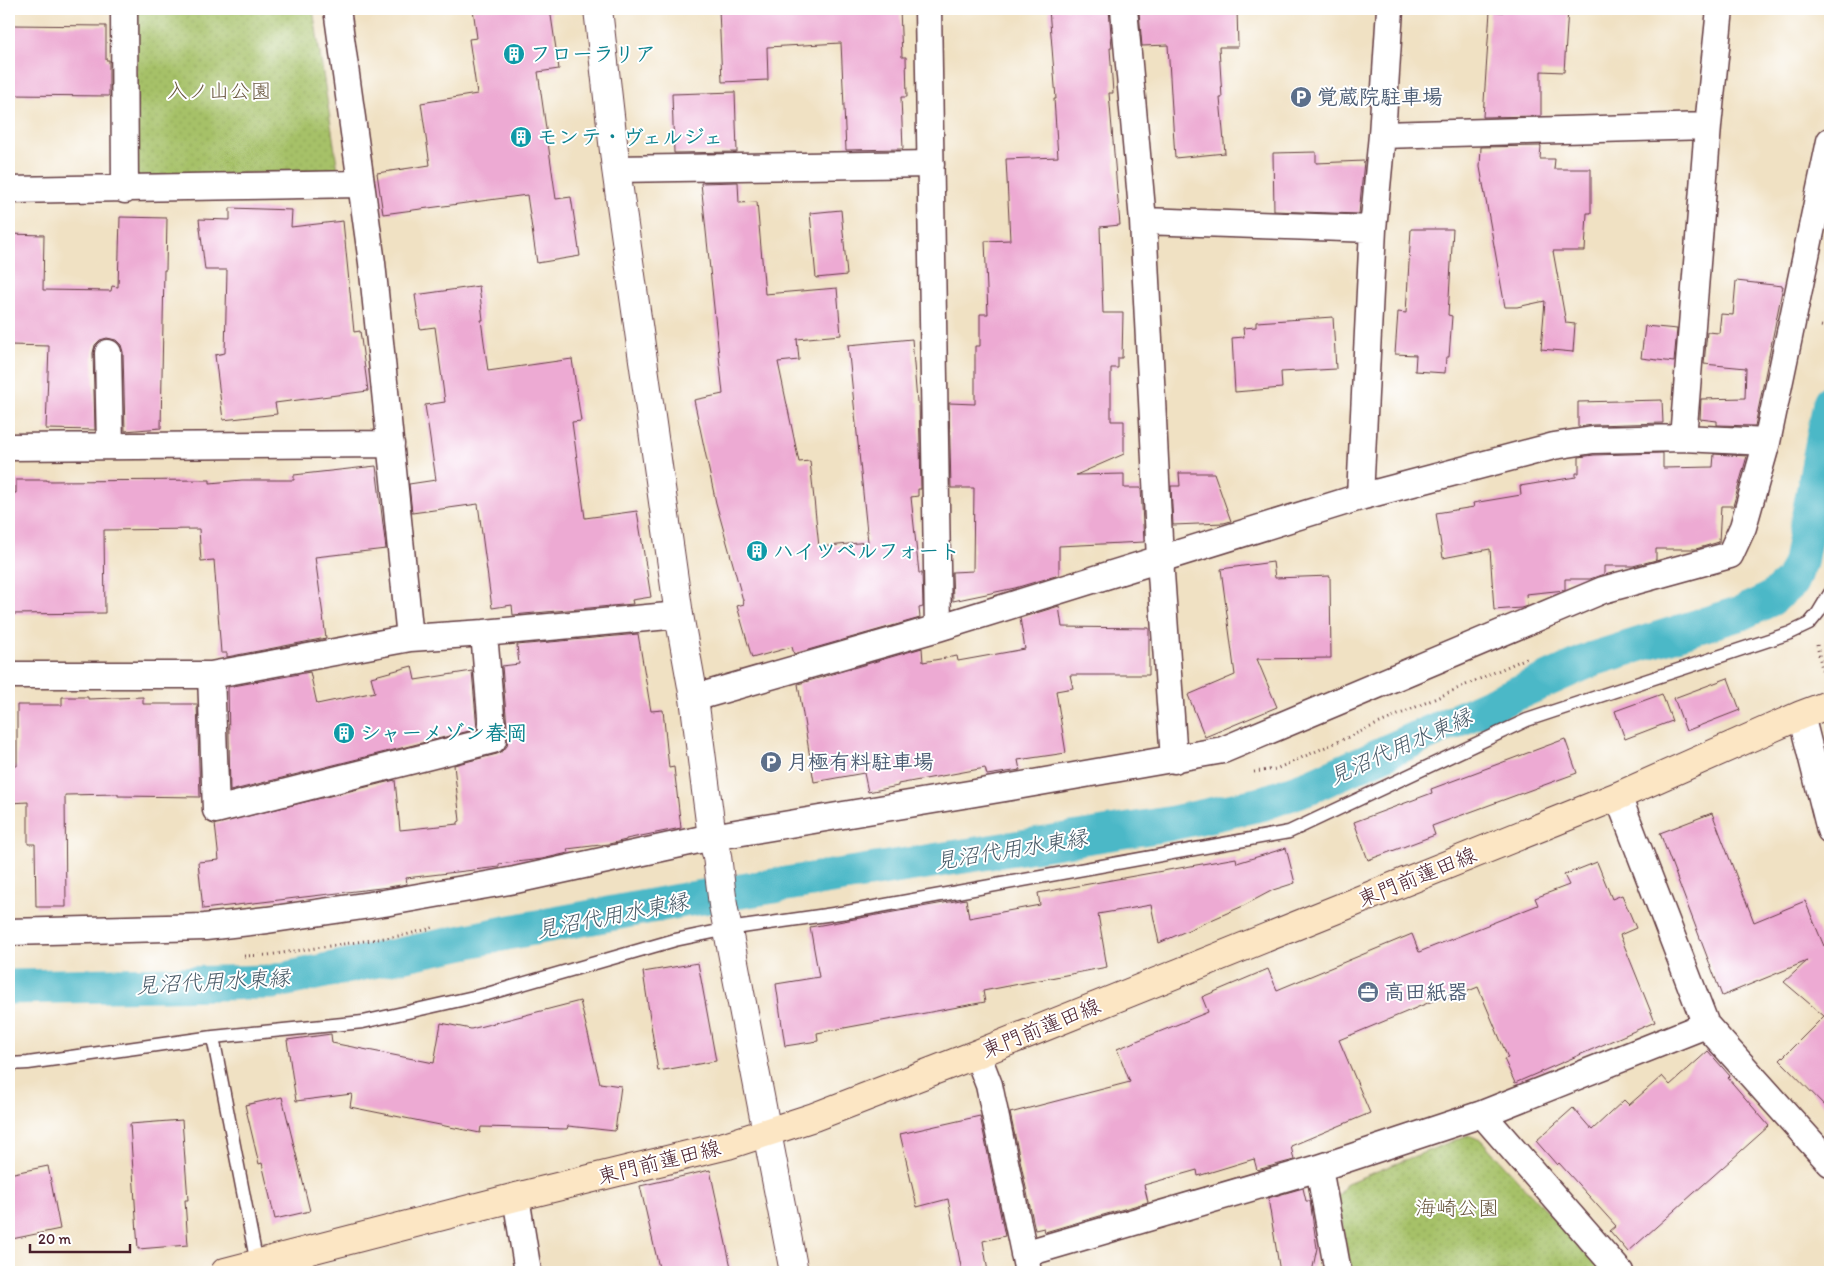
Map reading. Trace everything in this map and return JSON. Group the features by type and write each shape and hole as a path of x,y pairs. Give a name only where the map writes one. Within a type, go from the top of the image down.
{"main road":[{"name":"東門前蓮田線","path":"225,1272 728,1145 814,1117 978,1054 1618,796 1830,704"}],"street":[{"path":"124,9 125,190"},
{"path":"337,9 372,263 410,638"},
{"path":"598,9 616,169 679,615 694,698 712,837 794,1272"},
{"path":"928,9 938,628"},
{"path":"1124,9 1142,221 1160,559 1174,760"},
{"path":"1360,497 1373,229 1382,135 1390,9"},
{"path":"1683,438 1708,126 1720,9"},
{"path":"1382,135 1708,126"},
{"path":"9,932 205,927 384,903 515,880 712,837 1174,760 1223,750 1602,590 1730,555 1744,528 1767,442 1830,141"},
{"path":"616,169 931,164"},
{"path":"9,190 125,190 360,184"},
{"path":"1142,221 1373,229"},
{"path":"108,353 110,446"},
{"path":"694,698 938,628 1360,497 1554,446 1594,440 1683,438 1767,442"},
{"path":"9,447 391,444"},
{"path":"9,676 211,675 410,638 679,615"},
{"path":"211,675 216,810 493,740 484,633"},
{"path":"1801,715 1830,830"},
{"path":"1618,796 1706,1025 1830,1162"},
{"path":"978,1054 990,1084 1026,1263 1482,1114 1706,1025"},
{"path":"1482,1114 1620,1272"},
{"path":"1319,1168 1338,1272"},
{"path":"516,1197 528,1272"}],"lane":[{"path":"9,1064 28,1063 213,1037 363,1022 487,994 675,940 726,917 847,912 1289,832 1527,720 1790,633 1809,624 1830,594"},
{"path":"213,1037 258,1264"}],"path":[{"path":"1809,624 1815,635 1830,704"}],"green space":[{"name":"入ノ山公園","path":"137,9 313,9 338,170 136,177"},
{"name":"海崎公園","path":"1468,1135 1481,1140 1600,1269 1599,1272 1351,1272 1337,1198 1347,1183"}],"building":[{"path":"473,9 550,9 559,69 538,72 556,199 571,197 580,256 537,263 527,195 383,214 377,173 430,165 421,103 477,94 469,39 477,38"},
{"path":"719,9 900,9 902,57 906,57 907,97 901,97 903,149 846,150 841,43 767,47 768,80 722,82"},
{"path":"1049,9 1109,9 1113,93 1109,93 1120,225 1100,227 1103,313 1123,313 1122,358 1118,358 1118,368 1111,368 1111,421 1124,421 1124,454 1076,475 1124,474 1124,488 1141,488 1144,542 1059,546 1059,575 1015,588 953,601 952,572 973,571 974,488 951,488 949,403 975,404 975,346 980,346 980,314 988,314 985,241 1010,240 1006,159 1058,157 1054,99 1056,99"},
{"path":"1237,9 1238,47 1219,47 1222,98 1220,98 1225,153 1175,158 1168,45 1142,46 1139,12"},
{"path":"1503,9 1568,9 1564,72 1541,71 1541,116 1483,117 1490,11 1503,12"},
{"path":"10,25 106,26 106,60 109,60 109,96 9,95"},
{"path":"735,92 737,152 674,153 672,94"},
{"path":"1541,146 1540,159 1555,159 1554,169 1591,169 1591,213 1587,213 1585,251 1553,251 1566,323 1575,324 1573,352 1541,349 1545,301 1517,307 1505,307 1480,167 1481,147"},
{"path":"1316,152 1316,163 1364,161 1359,214 1274,211 1273,153"},
{"path":"738,182 739,203 757,202 765,294 837,288 841,335 797,339 799,360 778,362 799,462 810,461 819,547 868,542 848,345 912,339 917,402 919,402 921,489 918,489 918,496 911,497 919,573 922,573 923,607 919,608 920,618 794,654 792,647 752,658 737,606 744,604 716,503 694,400 723,394 701,183"},
{"path":"230,208 292,210 291,227 343,221 354,332 360,331 368,391 275,403 277,414 223,420 215,355 225,353 227,270 205,270 199,219 230,220"},
{"path":"841,210 847,275 816,278 810,213"},
{"path":"120,217 167,218 166,270 164,270 161,428 125,431 123,352 121,345 116,340 107,338 100,340 95,345 93,353 95,430 46,429 49,346 9,345 9,234 44,235 43,290 111,291 112,286 118,287"},
{"path":"1411,229 1453,229 1448,315 1452,316 1449,357 1446,357 1445,373 1415,371 1416,355 1395,354 1398,312 1406,313"},
{"path":"1736,281 1783,286 1755,426 1717,425 1717,421 1700,419 1701,399 1745,398 1746,368 1704,364 1707,332 1719,333 1721,314 1733,315"},
{"path":"479,286 483,320 481,320 488,371 572,359 581,421 572,422 585,518 637,511 651,597 632,600 633,604 513,615 512,605 492,608 478,504 412,513 409,484 436,480 425,405 445,402 435,327 420,329 415,295"},
{"path":"1333,317 1336,369 1281,372 1282,388 1235,392 1232,338 1244,337 1243,328 1256,327 1256,322"},
{"path":"1645,326 1677,329 1674,362 1641,358"},
{"path":"1662,400 1663,423 1578,427 1578,402"},
{"path":"1663,453 1663,468 1713,467 1714,454 1747,456 1733,506 1721,506 1719,542 1696,549 1656,549 1656,560 1633,566 1604,566 1604,574 1590,579 1565,579 1565,590 1526,594 1527,606 1494,610 1490,549 1443,558 1436,513 1474,507 1473,503 1521,495 1520,486 1576,477 1576,473 1579,473 1579,457"},
{"path":"376,466 386,549 315,557 326,638 227,657 227,653 221,653 214,560 201,561 199,529 104,530 105,613 9,614 9,493 16,493 16,480 210,480 210,483 242,480 294,480 294,475"},
{"path":"1179,473 1214,473 1231,521 1224,523 1173,525 1171,486 1180,486"},
{"path":"1273,562 1275,578 1330,576 1331,658 1257,659 1277,707 1205,737 1188,695 1235,675 1221,569"},
{"path":"1059,606 1062,627 1149,628 1149,675 1070,675 1073,688 1056,691 1066,753 1018,760 1020,770 987,775 985,768 898,784 898,786 868,792 864,773 814,782 798,684 922,648 923,662 957,656 958,661 1025,649 1020,618"},
{"path":"638,634 651,711 663,710 669,768 674,767 681,828 609,844 567,849 568,853 542,859 499,864 499,867 406,878 407,884 203,909 198,862 219,860 215,824 395,780 400,830 458,824 460,821 454,765 497,754 507,746 502,666 519,664 517,645"},
{"path":"412,666 415,680 472,671 477,729 230,791 228,687 310,672 317,704 375,692 371,677"},
{"path":"1728,678 1740,710 1686,731 1674,698"},
{"path":"1662,694 1672,721 1625,739 1615,711"},
{"path":"62,697 88,697 88,699 143,697 143,704 197,704 200,797 118,796 118,794 65,795 66,907 36,907 35,844 28,844 28,802 9,803 9,766 17,766 17,705 62,705"},
{"path":"1565,739 1577,773 1432,826 1435,835 1368,860 1354,822 1432,793 1431,789"},
{"path":"1712,813 1754,922 1805,901 1824,946 1830,940 1830,1111 1780,1060 1824,1016 1784,982 1807,961 1722,996 1660,833"},
{"path":"1286,848 1295,883 1273,890 1243,906 1159,943 1151,905 1098,914 1107,967 983,991 985,1002 817,1033 818,1041 785,1046 776,984 819,977 810,927 966,899 969,918 1040,905 1038,893 1236,858 1237,863"},
{"path":"1597,862 1612,899 1622,895 1636,928 1620,935 1655,1022 1515,1083 1504,1059 1508,1058 1478,987 1449,999 1447,995 1339,1040 1370,1113 1291,1146 1294,1160 1257,1170 1254,1159 1198,1176 1197,1170 1144,1185 1148,1202 1045,1232 1044,1228 1035,1230 1010,1113 1130,1082 1117,1049 1208,1012 1202,997 1268,969 1277,990 1412,934 1419,952 1538,905 1535,898 1569,885 1564,875"},
{"path":"698,963 716,1061 658,1071 643,972"},
{"path":"580,1001 600,1083 621,1086 615,1131 568,1126 567,1129 481,1127 480,1133 350,1107 352,1094 296,1101 287,1040 331,1034 332,1043 434,1063 441,1023 471,1029"},
{"path":"1708,1051 1730,1076 1728,1078 1769,1126 1628,1252 1610,1231 1616,1226 1559,1163 1557,1165 1536,1141 1573,1108 1592,1130 1624,1100 1629,1105 1662,1076 1670,1085"},
{"path":"282,1097 310,1211 275,1219 262,1163 259,1164 245,1105"},
{"path":"980,1116 1005,1236 983,1241 988,1272 962,1272 948,1199 917,1207 900,1134"},
{"path":"182,1120 188,1200 185,1200 188,1245 138,1249 130,1124"},
{"path":"48,1166 60,1229 12,1239 9,1223 9,1174"},
{"path":"710,1170 732,1272 660,1272 640,1186"},
{"path":"1303,1188 1306,1201 1310,1201 1317,1248 1312,1272 1280,1272 1268,1198"}],"waterway":[{"name":"見沼代用水東縁","path":"9,987 272,982 506,933 684,900 1168,824 1261,804 1311,786 1593,659 1741,613 1771,599 1791,582 1800,562 1830,403"}],"place":[{"name":"フローラリア","path":"514,54"},
{"name":"覚蔵院駐車場","path":"1301,97"},
{"name":"モンテ・ヴェルジェ","path":"521,137"},
{"name":"ハイツベルフォート","path":"757,551"},
{"name":"シャーメゾン春岡","path":"344,733"},
{"name":"月極有料駐車場","path":"771,762"},
{"name":"高田紙器","path":"1368,992"}]}
